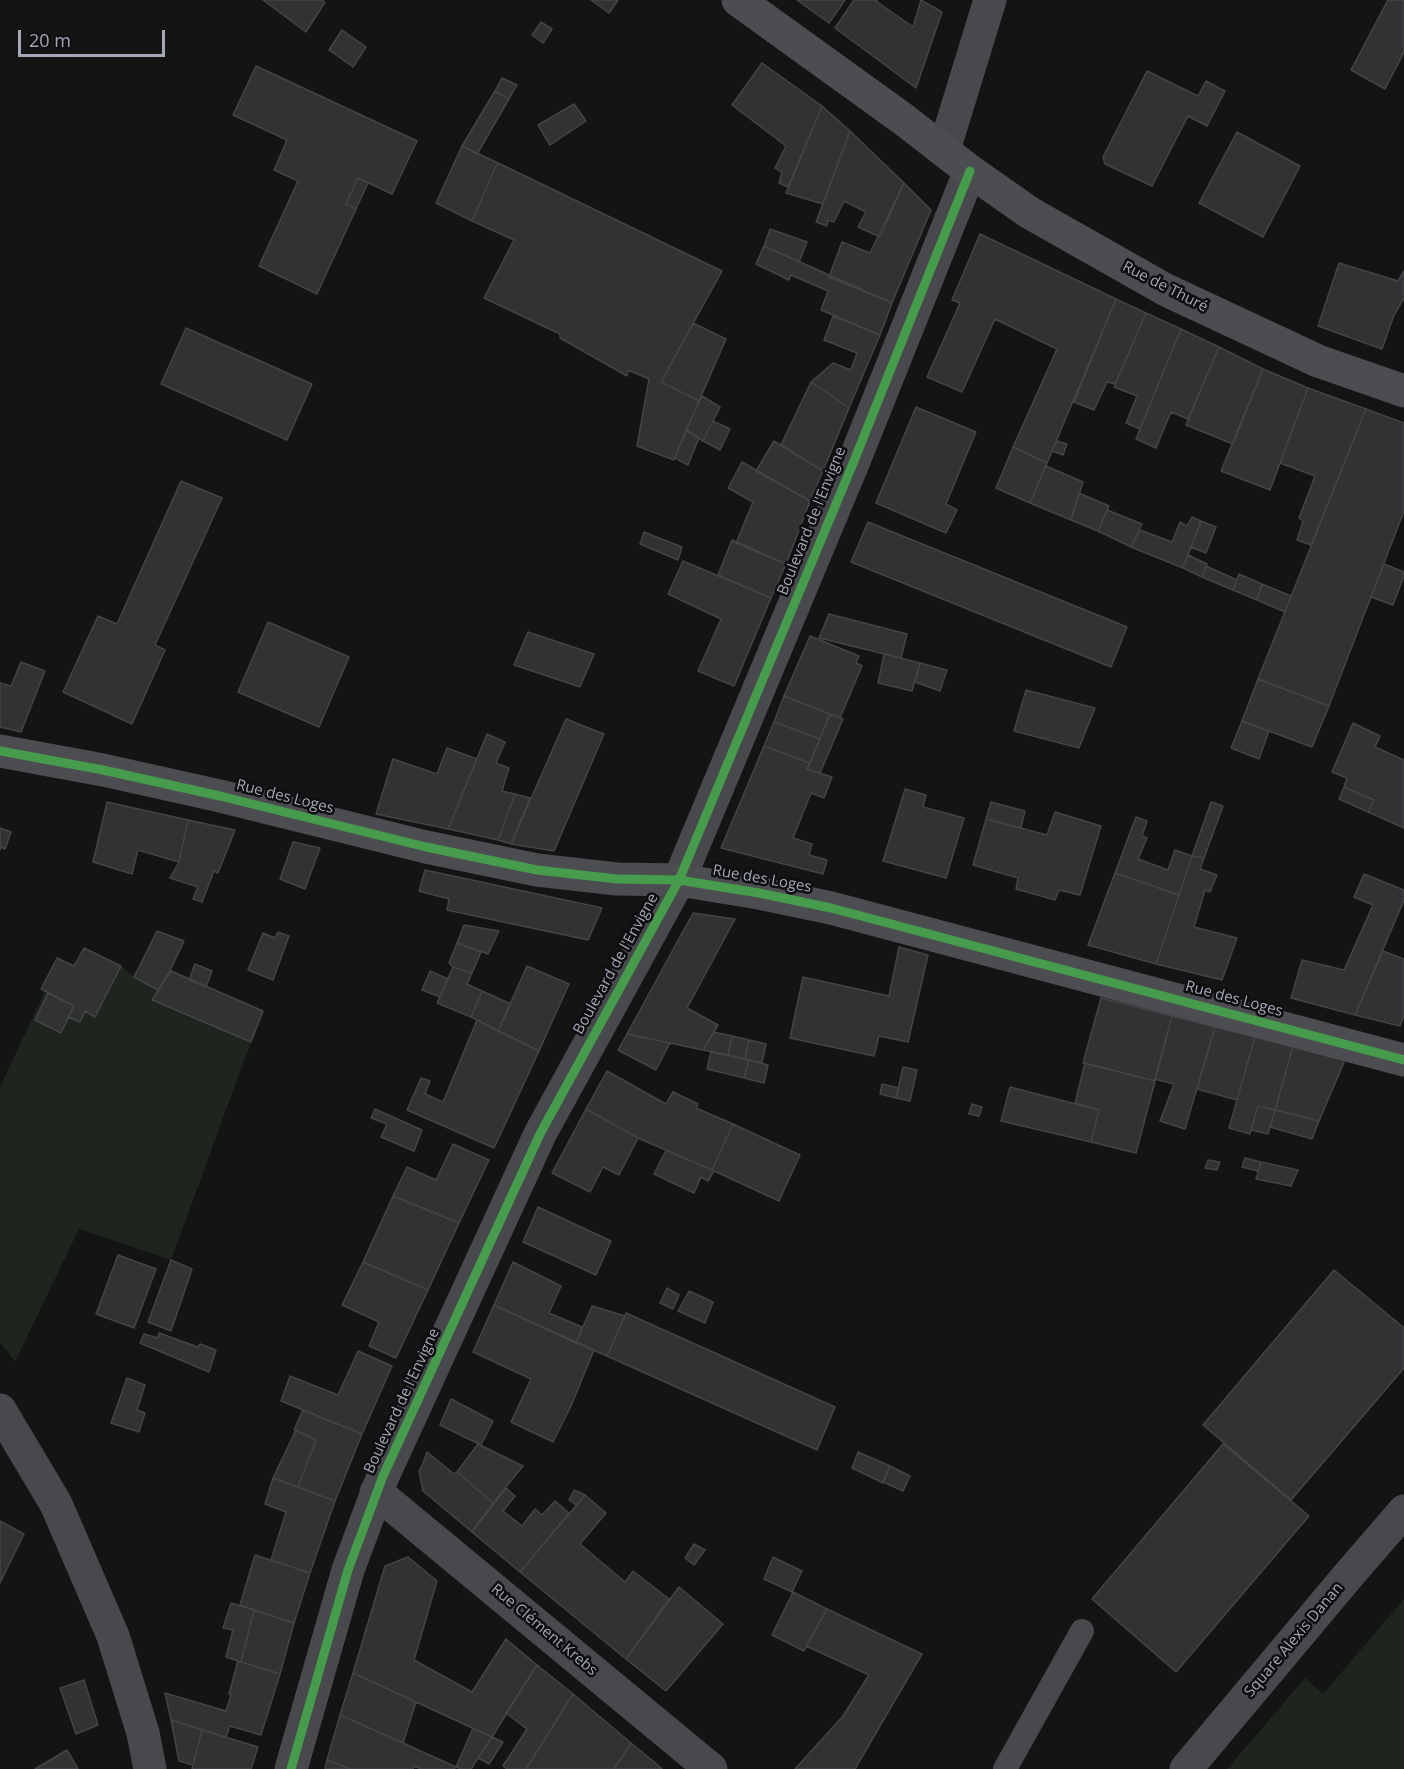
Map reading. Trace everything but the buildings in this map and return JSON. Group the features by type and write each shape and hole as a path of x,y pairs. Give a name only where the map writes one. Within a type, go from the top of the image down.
{"street":[{"name":"Rue de Thuré","path":"738,0 1030,213 1166,290 1318,360 1404,391"},
{"path":"944,150 990,0"},
{"name":"Boulevard de l'Envigne","path":"291,1769 348,1570 376,1492 540,1134 679,880 854,461 970,171"},
{"name":"Rue des Loges","path":"0,751 103,770 220,796 426,847 537,870 617,879 679,880 759,892 831,908 1404,1060"},
{"path":"0,1410 56,1504 113,1636 143,1733 150,1769"},
{"name":"Rue Clément Krebs","path":"376,1492 711,1769"},
{"name":"Square Alexis Danan","path":"1186,1769 1404,1511"}],"lane":[{"path":"1005,1769 1082,1631"}],"shaded area":[{"path":"121,966 134,977 158,990 152,1001 251,1042 171,1260 79,1229 15,1362 0,1342 0,1087 45,991 48,993 35,1020 60,1033 68,1017 85,1011 95,1017"},
{"path":"1404,1599 1404,1769 1227,1769 1305,1678 1323,1694"}],"cycle path":[{"path":"291,1769 348,1570 383,1476 540,1134 679,880 854,461 970,171"},
{"path":"0,751 103,770 220,796 426,847 537,870 617,879 679,880 831,908 1404,1060"}]}
